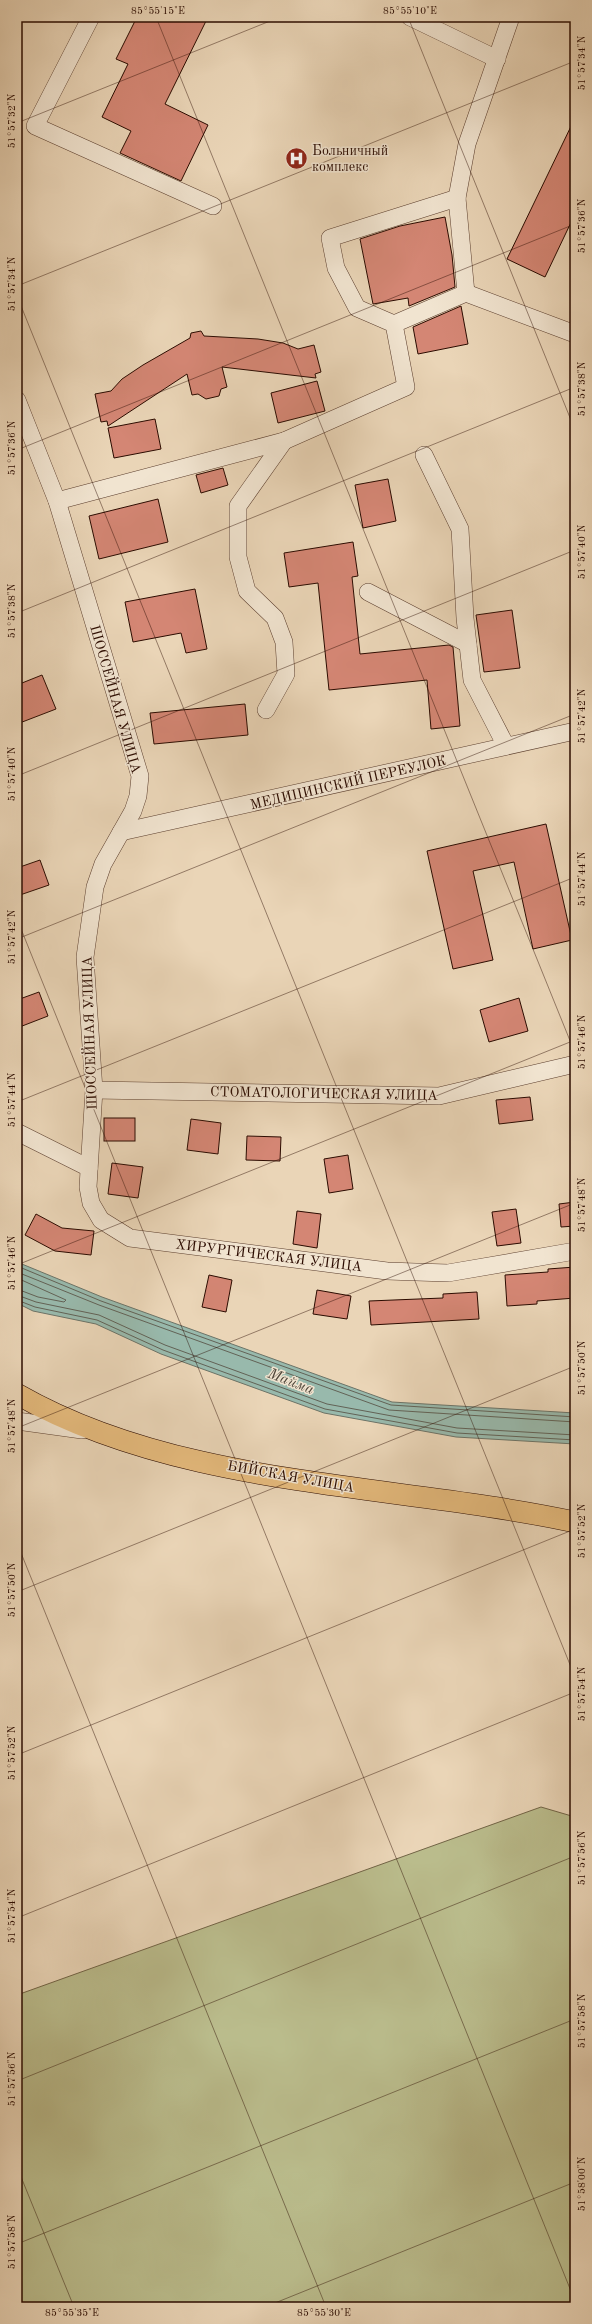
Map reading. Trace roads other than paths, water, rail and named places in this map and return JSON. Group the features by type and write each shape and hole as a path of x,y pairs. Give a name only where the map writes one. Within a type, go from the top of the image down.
{"main road":[{"name":"БИЙСКАЯ УЛИЦА","path":"17,1394 91,1431 153,1450 274,1475 575,1522"}],"street":[{"path":"91,17 35,126 213,206"},
{"path":"410,17 497,59"},
{"path":"466,293 457,198 468,144 511,17"},
{"path":"457,198 330,238 336,268 357,308 394,324 466,293 575,334"},
{"path":"57,501 284,441 406,387 394,324"},
{"name":"ШОССЕЙНАЯ УЛИЦА","path":"17,400 57,501 140,776 138,796 133,811 103,864 95,887 85,956 94,1090 89,1168"},
{"path":"266,710 286,674 284,642 275,618 247,591 238,557 238,506 284,441"},
{"path":"424,455 460,529 472,680 506,746"},
{"path":"368,592 468,644"},
{"name":"МЕДИЦИНСКИЙ ПЕРЕУЛОК","path":"121,832 575,731"},
{"name":"СТОМАТОЛОГИЧЕСКАЯ УЛИЦА","path":"94,1090 439,1096 575,1064"},
{"path":"17,1132 89,1168"},
{"name":"ХИРУРГИЧЕСКАЯ УЛИЦА","path":"89,1168 88,1187 91,1203 101,1220 130,1238 387,1271 416,1272 448,1272 575,1251"},
{"path":"17,1422 91,1431"}],"water":[{"name":"Майма","path":"17,1262 102,1297 392,1402 575,1413 575,1444 456,1437 324,1413 161,1354 96,1324 33,1311 17,1303"}],"place":[{"name":"Больничный комплекс","path":"296,158"}]}
